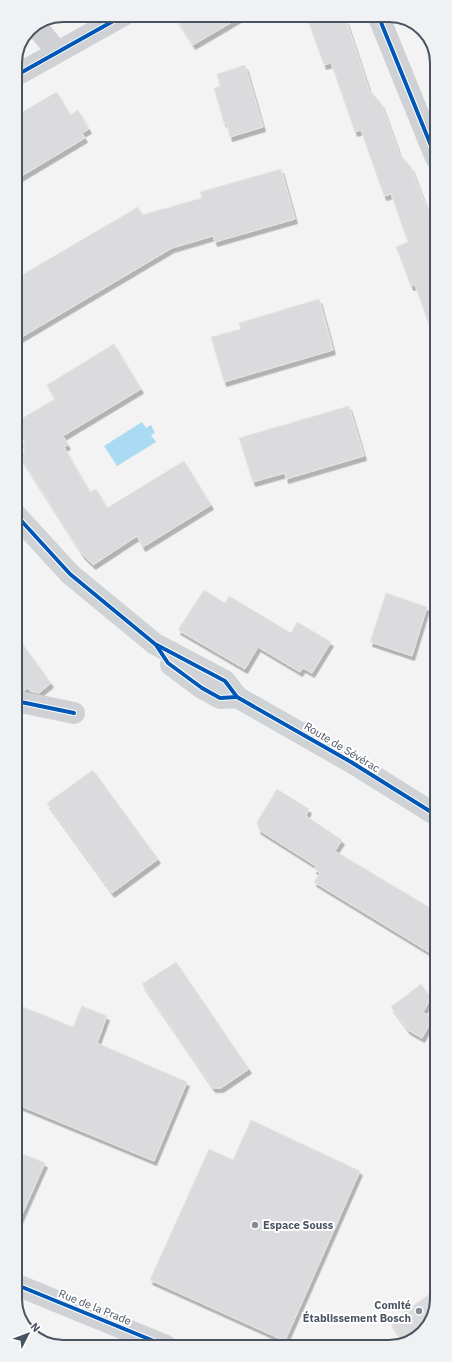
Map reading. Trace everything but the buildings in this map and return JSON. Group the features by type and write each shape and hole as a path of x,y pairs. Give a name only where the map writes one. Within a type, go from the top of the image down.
{"main road":[{"name":"Route de Sévérac","path":"22,522 70,574 155,644 168,663 202,688 220,698 237,697 352,762 430,811"}],"street":[{"path":"22,72 111,22"},
{"path":"381,22 430,143"},
{"path":"39,30 57,52"},
{"path":"22,702 74,713"},
{"name":"Rue de la Prade","path":"22,1288 151,1340"}],"water":[{"path":"142,422 146,428 151,425 155,433 151,435 156,442 117,466 104,446"}],"cycle path":[{"path":"22,72 111,22"},
{"path":"381,22 430,143"},
{"path":"22,522 70,574 155,644 225,681 237,697 351,762 430,811"},
{"path":"156,645 168,663 202,688 220,698 237,697"},
{"path":"22,702 74,713"},
{"path":"22,1287 151,1340"}],"place":[{"name":"Espace Souss","path":"255,1225"},
{"name":"Comité Établissement Bosch","path":"419,1311"}]}
